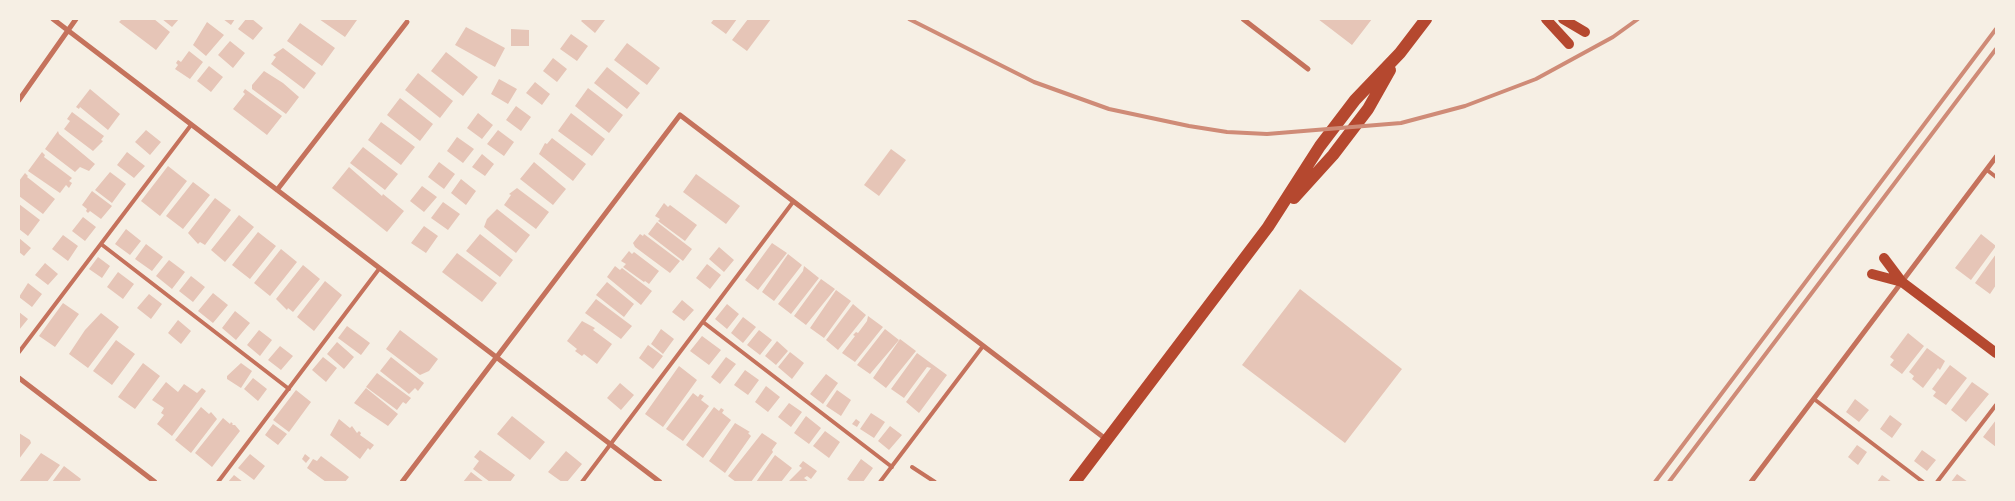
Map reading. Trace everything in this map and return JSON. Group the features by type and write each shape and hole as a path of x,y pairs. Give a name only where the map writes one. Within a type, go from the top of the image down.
{"main road":[{"path":"1075,482 1268,227 1333,155 1368,108 1400,53 1426,19"},
{"path":"1546,19 1569,44"},
{"path":"1563,19 1585,32"},
{"path":"1884,258 1902,282 1996,353"},
{"path":"1872,274 1902,282"}],"street":[{"path":"53,19 660,482"},
{"path":"19,100 76,19"},
{"path":"1243,19 1308,69"},
{"path":"277,190 407,22"},
{"path":"402,482 680,115 1107,440"},
{"path":"1751,482 1996,157"},
{"path":"19,378 156,482"}],"lane":[{"path":"19,352 191,125"},
{"path":"1987,170 1996,177"},
{"path":"582,482 794,202"},
{"path":"101,244 289,389"},
{"path":"218,482 380,269"},
{"path":"703,322 892,467"},
{"path":"880,482 983,346"},
{"path":"1814,399 1924,482"},
{"path":"1937,482 1996,405"},
{"path":"912,467 934,482"}],"building":[{"path":"122,19 154,19 170,32 156,50 119,22"},
{"path":"162,19 179,19 172,27"},
{"path":"223,19 235,19 231,25"},
{"path":"246,19 252,19 263,28 253,40 238,29"},
{"path":"319,19 355,19 357,20 345,37"},
{"path":"583,19 605,20 595,33 581,21"},
{"path":"714,19 737,19 726,34 711,23"},
{"path":"748,19 771,19 747,51 732,40"},
{"path":"1318,19 1372,19 1352,45"},
{"path":"207,22 224,35 206,56 193,45"},
{"path":"300,23 335,48 322,66 287,41"},
{"path":"466,27 505,48 495,67 455,45"},
{"path":"511,29 529,30 529,46 511,46"},
{"path":"571,34 588,46 577,61 560,49"},
{"path":"230,41 245,53 233,68 218,55"},
{"path":"627,43 660,68 647,85 614,60"},
{"path":"283,48 316,73 304,89 271,64 276,57 273,55"},
{"path":"189,51 203,62 190,79 175,69 178,65 176,63 178,60 181,62"},
{"path":"446,52 478,77 463,96 431,71"},
{"path":"553,58 567,69 557,82 543,71"},
{"path":"209,66 223,77 211,92 197,81"},
{"path":"607,67 640,93 627,109 594,83"},
{"path":"264,71 283,83 299,97 286,114 252,89 252,85"},
{"path":"418,73 453,101 440,118 405,90"},
{"path":"499,79 517,89 508,104 491,94"},
{"path":"535,82 550,94 542,105 526,93"},
{"path":"588,88 623,115 609,133 575,106"},
{"path":"90,89 120,114 108,130 80,107 79,109 76,107"},
{"path":"245,89 282,116 267,135 233,109 245,94 243,92"},
{"path":"400,98 433,124 420,141 387,115"},
{"path":"516,106 531,117 521,131 506,120"},
{"path":"72,112 104,136 101,140 103,141 93,151 64,129 70,121 67,119"},
{"path":"478,113 493,125 482,139 467,128"},
{"path":"571,113 605,139 592,156 558,131"},
{"path":"381,122 415,147 401,165 368,140"},
{"path":"146,130 161,142 150,155 135,142"},
{"path":"498,130 514,142 504,156 487,144"},
{"path":"58,131 59,134 95,164 89,171 80,167 75,172 45,149"},
{"path":"457,137 474,149 463,163 447,151"},
{"path":"552,138 586,164 573,181 539,154 545,143 547,144"},
{"path":"363,147 398,174 385,190 350,163"},
{"path":"891,149 906,160 879,196 864,185"},
{"path":"42,152 45,155 44,157 72,178 69,181 72,183 69,188 66,185 60,193 28,171"},
{"path":"127,152 145,166 134,178 117,165"},
{"path":"482,154 494,164 485,176 472,167"},
{"path":"439,162 455,174 444,189 428,177"},
{"path":"534,162 566,189 553,205 520,179"},
{"path":"168,166 187,181 160,216 141,201"},
{"path":"349,167 382,196 383,194 404,211 387,232 332,188"},
{"path":"110,172 126,184 112,203 95,190"},
{"path":"25,173 27,177 55,199 43,214 19,196 19,181"},
{"path":"696,174 740,206 726,224 683,192"},
{"path":"461,179 476,191 466,205 451,193"},
{"path":"193,182 210,195 183,229 166,216"},
{"path":"422,186 437,197 424,212 410,201"},
{"path":"517,188 549,212 536,229 504,205 511,195 509,194"},
{"path":"92,191 112,206 101,219 90,211 88,213 87,209 82,205"},
{"path":"215,198 231,210 205,245 200,242 198,244 188,233"},
{"path":"443,202 460,214 448,230 431,218"},
{"path":"664,203 668,207 670,205 697,225 685,241 658,221 660,219 655,216"},
{"path":"19,204 40,220 28,236 19,229"},
{"path":"497,209 530,235 516,253 484,227 487,219"},
{"path":"239,215 254,227 225,262 211,250"},
{"path":"83,217 96,227 85,241 72,231"},
{"path":"657,222 692,249 683,261 648,234"},
{"path":"424,226 438,236 426,253 411,243"},
{"path":"126,229 141,241 130,255 115,244"},
{"path":"258,232 276,246 250,279 232,265"},
{"path":"480,234 513,260 500,277 466,251"},
{"path":"640,234 643,236 644,234 680,261 670,273 635,247 633,243"},
{"path":"1981,234 1996,246 1971,280 1955,268"},
{"path":"63,235 78,246 68,261 52,249"},
{"path":"19,238 31,248 24,256 19,252"},
{"path":"772,243 787,253 758,290 745,280"},
{"path":"146,244 163,257 152,271 135,259"},
{"path":"719,247 734,260 724,272 709,259"},
{"path":"281,249 297,262 270,296 254,283"},
{"path":"629,251 632,254 634,252 659,271 649,284 623,267 626,264 621,261"},
{"path":"457,253 497,283 482,302 442,272"},
{"path":"788,254 802,265 774,301 762,292"},
{"path":"1996,254 1996,285 1990,294 1975,283"},
{"path":"98,257 110,266 102,278 89,269"},
{"path":"169,260 185,272 172,289 156,276"},
{"path":"45,263 58,274 48,285 35,275"},
{"path":"707,264 721,275 710,289 696,278"},
{"path":"303,265 320,279 293,312 288,308 287,310 276,299"},
{"path":"615,266 620,270 622,268 652,291 641,305 607,277"},
{"path":"804,266 819,278 791,314 778,304 803,271"},
{"path":"118,272 134,284 123,299 107,287"},
{"path":"191,276 205,287 193,302 179,291"},
{"path":"821,279 835,289 806,325 794,316"},
{"path":"325,281 342,295 314,331 297,317"},
{"path":"607,282 634,304 624,317 596,295"},
{"path":"28,283 42,294 32,307 19,297"},
{"path":"1300,289 1402,369 1345,443 1242,365"},
{"path":"836,290 851,301 824,338 810,328"},
{"path":"213,293 228,305 213,323 198,311"},
{"path":"149,294 162,304 151,319 137,308"},
{"path":"596,299 632,326 621,339 585,313"},
{"path":"682,300 694,310 684,321 672,312"},
{"path":"63,303 79,314 55,347 39,336"},
{"path":"727,304 739,314 727,329 715,319"},
{"path":"853,304 866,315 838,350 826,340"},
{"path":"235,311 250,323 236,340 222,328"},
{"path":"19,312 28,319 19,330"},
{"path":"101,313 119,327 88,368 69,354 85,330"},
{"path":"868,316 883,327 855,362 842,353 855,336 853,335 856,332 858,333 867,321"},
{"path":"743,317 756,327 743,343 731,333"},
{"path":"178,320 191,331 181,344 168,333"},
{"path":"582,321 595,328 593,330 612,344 597,364 584,354 582,356 575,351 577,349 567,341"},
{"path":"347,326 370,343 361,355 338,338"},
{"path":"661,329 674,339 663,354 651,344"},
{"path":"885,329 899,340 870,374 857,365"},
{"path":"259,330 272,340 260,356 247,345"},
{"path":"400,330 438,359 429,371 420,375 386,349"},
{"path":"759,330 772,340 760,355 747,345"},
{"path":"1908,333 1924,346 1902,374 1890,365 1894,360 1890,357"},
{"path":"702,336 721,350 709,365 690,351"},
{"path":"900,339 916,351 886,388 873,378"},
{"path":"116,340 135,354 112,385 93,371"},
{"path":"777,341 788,351 776,365 765,356"},
{"path":"337,342 354,357 344,369 327,354"},
{"path":"648,345 663,356 653,369 639,358"},
{"path":"280,346 293,356 281,370 268,360"},
{"path":"1927,348 1945,361 1940,370 1938,368 1923,388 1912,379 1914,376 1909,372"},
{"path":"790,352 804,363 792,379 778,367"},
{"path":"917,353 947,375 919,413 906,402 931,368 927,367 904,398 891,389"},
{"path":"323,357 337,368 326,382 312,370"},
{"path":"391,357 424,383 418,391 415,388 409,394 380,371"},
{"path":"726,357 736,364 720,384 711,377"},
{"path":"143,363 160,376 135,409 118,397"},
{"path":"241,363 252,371 241,388 227,379 227,376"},
{"path":"1950,365 1967,378 1946,405 1933,396 1936,392 1932,389"},
{"path":"679,366 697,380 663,427 645,414"},
{"path":"745,370 759,380 748,395 734,385"},
{"path":"377,373 411,398 406,404 403,402 397,410 366,387"},
{"path":"826,374 838,383 823,404 810,394"},
{"path":"253,378 267,389 258,401 244,389"},
{"path":"166,382 178,392 184,384 197,393 202,388 206,391 172,436 157,424 164,415 161,413 164,408 152,400"},
{"path":"1972,382 1989,394 1966,422 1951,410"},
{"path":"620,383 634,395 621,410 607,398"},
{"path":"766,386 780,397 768,412 755,402"},
{"path":"366,388 398,414 388,426 354,403"},
{"path":"296,390 311,402 289,432 273,420"},
{"path":"837,390 851,400 841,416 826,406"},
{"path":"693,393 698,397 700,394 704,396 701,400 709,406 683,441 666,429"},
{"path":"1855,399 1869,410 1859,422 1846,412"},
{"path":"789,403 802,412 791,427 778,417"},
{"path":"201,407 209,414 211,412 217,419 191,453 175,440"},
{"path":"714,407 719,411 721,408 724,410 722,413 731,420 703,458 686,445"},
{"path":"871,413 885,422 874,438 860,429"},
{"path":"1890,415 1902,424 1892,438 1880,429"},
{"path":"512,416 545,442 530,460 497,434"},
{"path":"806,416 821,428 809,444 794,433"},
{"path":"223,418 230,424 231,422 232,425 235,425 240,431 212,467 195,453"},
{"path":"339,419 350,428 352,426 357,433 359,431 360,435 374,445 370,450 368,448 360,459 330,435"},
{"path":"856,419 860,422 857,427 852,424"},
{"path":"1996,420 1996,447 1983,437"},
{"path":"735,423 750,432 748,433 751,436 725,473 709,461"},
{"path":"273,424 287,434 278,445 265,435"},
{"path":"890,426 902,435 889,450 878,441"},
{"path":"825,431 840,442 829,458 813,446"},
{"path":"19,433 30,440 31,443 19,459"},
{"path":"762,433 777,443 772,450 773,452 751,482 736,482 728,476"},
{"path":"1857,445 1867,452 1858,465 1848,457"},
{"path":"480,450 515,475 510,482 490,482 473,469 479,461 474,457"},
{"path":"1922,450 1936,460 1927,471 1914,461"},
{"path":"566,451 582,464 567,482 562,482 548,472"},
{"path":"41,453 60,465 47,482 19,482"},
{"path":"250,454 265,466 254,480 238,468"},
{"path":"305,454 310,458 306,463 302,459"},
{"path":"775,455 792,468 781,482 756,482"},
{"path":"321,456 349,477 345,482 326,482 307,468 313,459 317,461"},
{"path":"861,459 873,468 863,482 851,482 847,479"},
{"path":"803,461 817,471 811,479 807,476 804,478 809,482 788,482 802,468 799,466"},
{"path":"64,466 81,479 79,482 52,482"},
{"path":"471,472 484,482 463,482"},
{"path":"1957,474 1968,482 1951,482"},
{"path":"234,475 243,482 228,482"},
{"path":"1882,475 1892,482 1877,482"}],"railway":[{"path":"909,19 1034,82 1109,109 1189,126 1227,132 1267,134 1401,123 1465,106 1536,79 1613,37 1638,19"},
{"path":"1655,482 1996,29"},
{"path":"1669,482 1996,49"}]}
